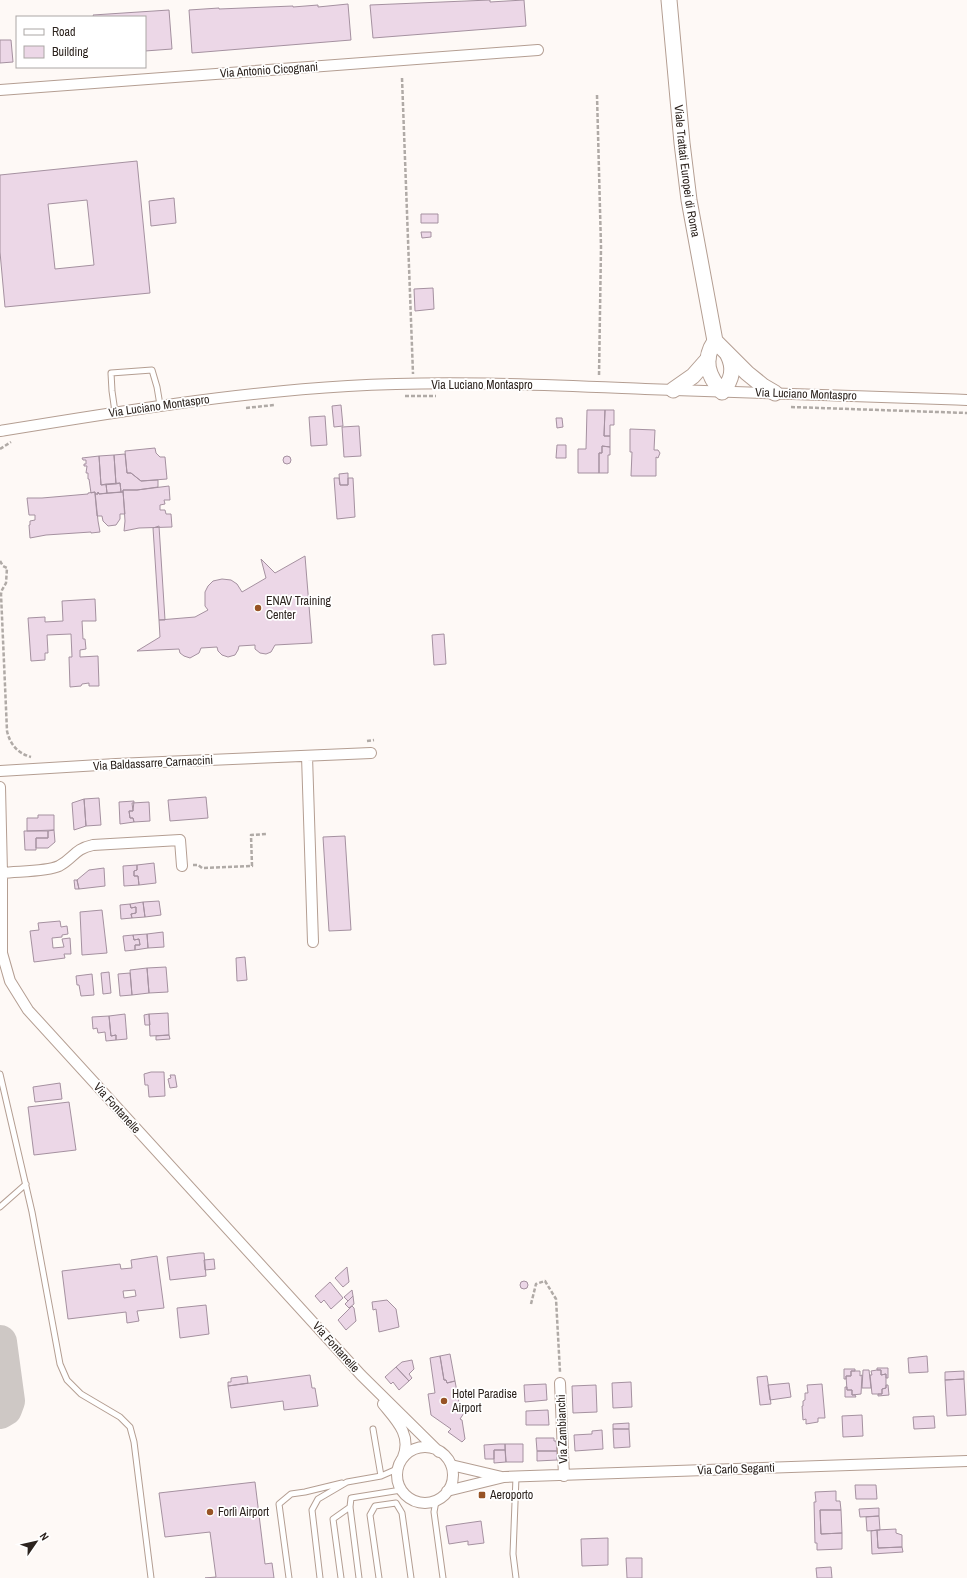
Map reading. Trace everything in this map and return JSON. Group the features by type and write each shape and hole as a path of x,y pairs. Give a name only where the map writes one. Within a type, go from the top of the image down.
{"street":[{"name":"Viale Trattati Europei di Roma","path":"669,0 682,143 689,200 715,341"},
{"name":"Via Antonio Cicognani","path":"0,90 538,50"},
{"path":"727,354 731,361 732,376 722,392 714,383 711,376 708,359 710,348 715,341 755,380 775,393"},
{"path":"673,390 693,376 708,359"},
{"name":"Via Luciano Montaspro","path":"0,431 160,405 258,393 349,386 414,384 543,385 967,400"},
{"name":"Via Baldassarre Carnaccini","path":"0,771 116,764 371,753"},
{"path":"307,756 313,942"},
{"name":"Via Fontanelle","path":"0,787 2,954 10,981 28,1010 361,1375 439,1452"},
{"path":"2,872 51,869 59,866 84,847 93,845 180,840 182,866"},
{"name":"Via Fontanelle","path":"361,1375 395,1419 404,1434 406,1449 403,1457"},
{"name":"Via Zambianchi","path":"560,1383 564,1476"},
{"path":"422,1448 431,1448 439,1452 451,1465 452,1476 447,1491 436,1501 427,1503 417,1502 408,1498 401,1490 397,1479 397,1469 403,1457 411,1451 422,1448"},
{"name":"Via Carlo Seganti","path":"451,1465 504,1477 516,1477 967,1461"},
{"name":"Via Carlo Seganti","path":"447,1491 504,1477"}],"lane":[{"path":"115,412 111,373 152,370 160,405"},
{"path":"0,1074 26,1184 60,1364 67,1380 81,1394 120,1418 130,1427 134,1442 151,1578"},
{"path":"0,1207 26,1184"},
{"path":"373,1429 381,1476"},
{"path":"289,1578 279,1504 291,1494 381,1476 397,1469"},
{"path":"516,1477 512,1554 516,1578"},
{"path":"320,1578 312,1510 318,1499 347,1482"},
{"path":"359,1578 350,1507 351,1498 401,1490"},
{"path":"436,1501 434,1512 443,1578"},
{"path":"380,1578 370,1515 375,1506 396,1503 402,1513 411,1578"},
{"path":"341,1578 333,1519 350,1507"}],"path":[{"path":"402,78 414,384"},
{"path":"597,95 601,247 599,387"},
{"path":"400,396 440,396"},
{"path":"244,408 281,404"},
{"path":"787,406 967,412"},
{"path":"0,449 13,441"},
{"path":"0,561 3,566 7,568 6,583 1,594 8,738 15,748 25,755 36,758"},
{"path":"182,866 198,865 202,868 252,866 251,835 266,834"},
{"path":"531,1304 536,1284 545,1281 556,1299 560,1383"}],"building":[{"path":"490,0 490,2 524,0 526,26 373,38 370,5"},
{"path":"348,4 351,40 192,53 189,10 318,5 318,7"},
{"path":"169,10 172,49 146,51 146,16 93,15"},
{"path":"0,40 11,40 13,62 0,63"},
{"path":"137,161 150,293 5,307 0,252 0,175","holes":["87,200 94,265 55,269 48,204"]},
{"path":"174,198 176,223 151,226 149,201"},
{"path":"421,214 438,214 438,223 421,223"},
{"path":"421,232 431,232 431,237 422,238"},
{"path":"433,288 434,309 415,311 414,289"},
{"path":"341,405 343,426 334,427 332,406"},
{"path":"587,410 605,410 604,436 610,436 610,447 602,446 602,453 599,453 599,473 578,473 578,449 586,449"},
{"path":"605,410 614,410 614,425 610,425 610,436 604,436"},
{"path":"325,416 327,445 311,446 309,417"},
{"path":"556,418 562,418 563,427 557,428"},
{"path":"359,426 361,456 344,457 342,427"},
{"path":"630,429 655,430 654,450 658,450 660,453 658,458 656,457 656,476 631,476 632,452 630,452"},
{"path":"557,445 566,445 566,458 556,458"},
{"path":"602,446 610,447 610,455 608,455 608,473 599,473 599,453 602,453"},
{"path":"155,448 156,453 160,457 165,457 167,479 141,481 131,473 127,473 125,451"},
{"path":"125,454 127,473 131,473 141,481 158,480 158,487 123,490 123,492 121,492 120,483 116,484 114,455"},
{"path":"114,455 116,484 101,485 99,456"},
{"path":"99,456 101,485 106,484 107,493 99,494 98,492 98,494 95,494 95,492 91,493 88,473 86,473 87,466 84,466 84,464 86,464 86,460 83,460 82,458"},
{"path":"287,456 290,457 290,463 287,464 284,463 283,460 284,457"},
{"path":"348,473 348,485 340,485 339,474"},
{"path":"334,478 339,478 340,485 348,485 348,478 353,478 355,517 337,519"},
{"path":"120,483 121,492 107,493 106,484"},
{"path":"169,486 170,500 164,500 165,504 160,505 160,510 165,510 166,514 171,514 172,527 139,528 124,531 125,521 123,490 137,490"},
{"path":"95,492 100,532 46,535 30,538 29,525 30,521 35,520 35,515 29,515 27,498 88,494"},
{"path":"98,492 99,494 123,492 125,514 120,514 120,519 116,525 108,526 103,521 102,516 97,516 95,494 98,494"},
{"path":"159,526 165,620 159,620 153,528"},
{"name":"ENAV Training Center","path":"305,556 312,643 275,645 271,652 266,654 260,653 255,649 255,645 239,646 235,655 228,657 222,655 218,651 217,647 201,648 199,653 190,658 180,653 179,649 137,651 160,637 159,620 195,617 208,610 205,606 205,592 213,581 222,579 231,580 237,584 242,592 266,578 261,559 275,573"},
{"path":"95,599 96,621 82,621 83,639 85,639 86,649 80,650 80,657 98,656 99,686 89,686 89,683 82,684 81,686 70,687 69,657 72,657 71,634 47,635 48,653 45,653 45,660 31,661 28,618 45,617 45,622 63,621 62,601"},
{"path":"444,634 446,664 434,665 432,635"},
{"path":"206,797 208,818 170,821 168,800"},
{"path":"99,798 101,825 86,826 84,799"},
{"path":"84,799 86,826 74,830 72,803"},
{"path":"134,801 133,811 129,811 130,818 133,818 134,822 120,824 119,802"},
{"path":"149,802 150,821 134,822 133,818 130,818 129,811 133,811 132,803"},
{"path":"38,815 54,815 54,830 27,831 27,818 38,818"},
{"path":"54,830 55,842 48,848 36,848 36,838 48,838 48,831"},
{"path":"24,831 48,831 48,838 36,838 36,850 25,850"},
{"path":"345,836 351,930 329,931 323,837"},
{"path":"154,863 156,883 139,885 138,876 134,876 134,871 137,870 137,865"},
{"path":"137,865 137,870 134,871 134,876 138,876 139,885 124,886 123,866"},
{"path":"104,868 105,886 79,889 77,880 89,870"},
{"path":"74,880 77,880 79,889 75,889"},
{"path":"159,901 161,915 145,917 143,902"},
{"path":"143,902 145,917 132,918 131,914 136,913 136,907 131,908 130,904"},
{"path":"130,904 131,908 136,907 136,913 131,914 132,918 121,919 120,905"},
{"path":"102,910 107,953 82,955 80,912"},
{"path":"60,921 61,927 67,926 68,934 62,935 62,937 52,938 53,948 64,947 62,939 70,938 71,954 64,954 65,958 34,962 30,931 39,930 38,923"},
{"path":"163,932 164,947 148,948 147,934"},
{"path":"147,934 148,948 135,950 135,945 140,945 139,939 134,940 133,935"},
{"path":"133,935 134,940 139,939 140,945 135,945 135,950 125,951 123,936"},
{"path":"245,957 247,980 237,981 236,958"},
{"path":"166,967 168,992 149,993 147,968"},
{"path":"147,968 149,993 132,995 130,970"},
{"path":"109,972 111,993 103,994 101,973"},
{"path":"130,973 132,995 120,996 118,974"},
{"path":"92,974 94,995 81,996 79,985 77,985 76,976"},
{"path":"168,1013 169,1035 150,1036 149,1014"},
{"path":"125,1014 127,1039 116,1040 116,1035 111,1036 109,1016"},
{"path":"149,1014 150,1025 145,1025 144,1015"},
{"path":"109,1016 111,1036 116,1035 116,1040 106,1041 105,1032 98,1033 97,1028 93,1029 92,1017"},
{"path":"169,1035 170,1039 156,1040 156,1036"},
{"path":"151,1072 164,1072 165,1096 149,1097 148,1085 145,1085 144,1074"},
{"path":"170,1075 175,1075 177,1087 170,1088 168,1079 171,1078"},
{"path":"60,1083 62,1099 35,1102 33,1087"},
{"path":"69,1102 76,1150 34,1155 28,1107"},
{"path":"204,1253 206,1276 170,1280 167,1257"},
{"path":"157,1256 164,1308 137,1311 139,1321 127,1323 126,1312 68,1319 62,1271 120,1264 121,1269 132,1268 131,1260","holes":["135,1290 136,1296 124,1298 123,1291"]},
{"path":"214,1259 215,1269 205,1270 204,1260"},
{"path":"347,1267 349,1282 343,1287 335,1278"},
{"path":"524,1281 527,1282 527,1288 524,1289 521,1288 520,1285 521,1282"},
{"path":"330,1282 343,1298 331,1309 324,1300 321,1303 315,1296"},
{"path":"352,1290 353,1296 348,1301 344,1297"},
{"path":"353,1296 354,1304 349,1308 345,1304"},
{"path":"387,1300 396,1309 399,1327 379,1332 376,1309 373,1310 372,1302"},
{"path":"206,1305 209,1334 180,1338 177,1308"},
{"path":"352,1306 354,1308 356,1321 346,1330 338,1320"},
{"path":"450,1354 455,1381 447,1383 446,1380 444,1380 440,1356"},
{"name":"Hotel Paradise Airport","path":"440,1356 444,1380 446,1380 447,1383 455,1381 460,1408 458,1409 464,1413 460,1419 462,1420 465,1439 462,1442 448,1432 451,1429 431,1415 428,1394 435,1393 430,1358"},
{"path":"927,1356 928,1372 909,1373 908,1358"},
{"path":"412,1360 414,1369 409,1374 412,1378 409,1381 396,1367 402,1362"},
{"path":"396,1367 409,1381 399,1390 393,1382 391,1384 385,1377"},
{"path":"877,1368 888,1368 888,1378 886,1378 886,1374 881,1375 881,1370 877,1370"},
{"path":"844,1369 855,1369 855,1371 851,1371 851,1376 846,1376 846,1379 844,1379"},
{"path":"863,1370 869,1370 871,1388 862,1388"},
{"path":"881,1370 881,1375 886,1374 886,1388 882,1389 882,1394 872,1394 870,1375 872,1375 871,1371"},
{"path":"851,1371 860,1371 860,1376 862,1375 861,1394 852,1395 852,1390 847,1390 846,1376 851,1376"},
{"path":"964,1371 964,1379 945,1380 945,1372"},
{"path":"310,1375 312,1388 315,1388 318,1406 284,1410 283,1401 231,1408 228,1386"},
{"path":"247,1376 248,1383 228,1386 228,1382 231,1382 231,1378"},
{"path":"767,1376 771,1404 760,1405 757,1377"},
{"path":"964,1379 966,1415 947,1416 945,1380"},
{"path":"631,1382 632,1407 613,1408 612,1383"},
{"path":"789,1383 791,1397 770,1400 768,1385"},
{"path":"546,1384 547,1400 525,1402 524,1385"},
{"path":"822,1384 825,1418 818,1418 818,1422 806,1424 806,1419 803,1420 802,1406 803,1401 805,1400 805,1393 808,1393 807,1385"},
{"path":"596,1385 597,1412 573,1413 572,1386"},
{"path":"886,1385 888,1385 889,1395 878,1396 878,1394 882,1394 882,1389 886,1388"},
{"path":"845,1387 847,1387 847,1390 852,1390 852,1395 855,1395 856,1397 845,1397"},
{"path":"548,1410 549,1425 526,1425 526,1411"},
{"path":"862,1415 863,1436 843,1437 842,1416"},
{"path":"934,1416 935,1428 914,1429 913,1417"},
{"path":"629,1423 629,1429 613,1429 613,1424"},
{"path":"613,1429 629,1429 630,1447 614,1448"},
{"path":"602,1430 603,1449 575,1451 574,1435 592,1434 592,1431"},
{"path":"536,1438 554,1438 554,1441 556,1441 557,1451 537,1451"},
{"path":"505,1444 505,1450 494,1450 494,1459 485,1459 484,1445"},
{"path":"505,1444 523,1444 523,1462 506,1462"},
{"path":"494,1450 505,1450 506,1462 494,1463"},
{"path":"537,1451 557,1451 557,1460 537,1461"},
{"name":"Forlì Airport","path":"255,1482 265,1564 272,1563 274,1578 205,1578 216,1577 210,1532 165,1537 159,1493"},
{"path":"855,1485 876,1485 877,1499 856,1499"},
{"path":"836,1491 836,1501 840,1501 841,1510 820,1510 821,1534 842,1533 842,1549 817,1550 817,1543 815,1543 815,1492"},
{"path":"879,1508 879,1516 860,1517 859,1509"},
{"path":"820,1510 841,1510 842,1533 821,1534"},
{"path":"879,1516 880,1530 867,1531 866,1517"},
{"path":"481,1521 484,1543 468,1545 468,1541 449,1544 446,1526"},
{"path":"896,1529 896,1533 902,1535 902,1547 878,1548 877,1530"},
{"path":"877,1530 878,1548 902,1547 903,1552 872,1554 871,1531"},
{"path":"608,1538 608,1565 582,1566 581,1539"},
{"path":"626,1558 642,1558 642,1578 627,1578"},
{"path":"831,1567 832,1578 817,1578 816,1568"}],"taxiway":[{"path":"0,1342 8,1401 5,1409 0,1412"}],"place":[{"name":"ENAV Training Center","path":"258,608"},
{"name":"Hotel Paradise Airport","path":"444,1401"},
{"name":"Aeroporto","path":"482,1495"},
{"name":"Forlì Airport","path":"210,1512"}]}
